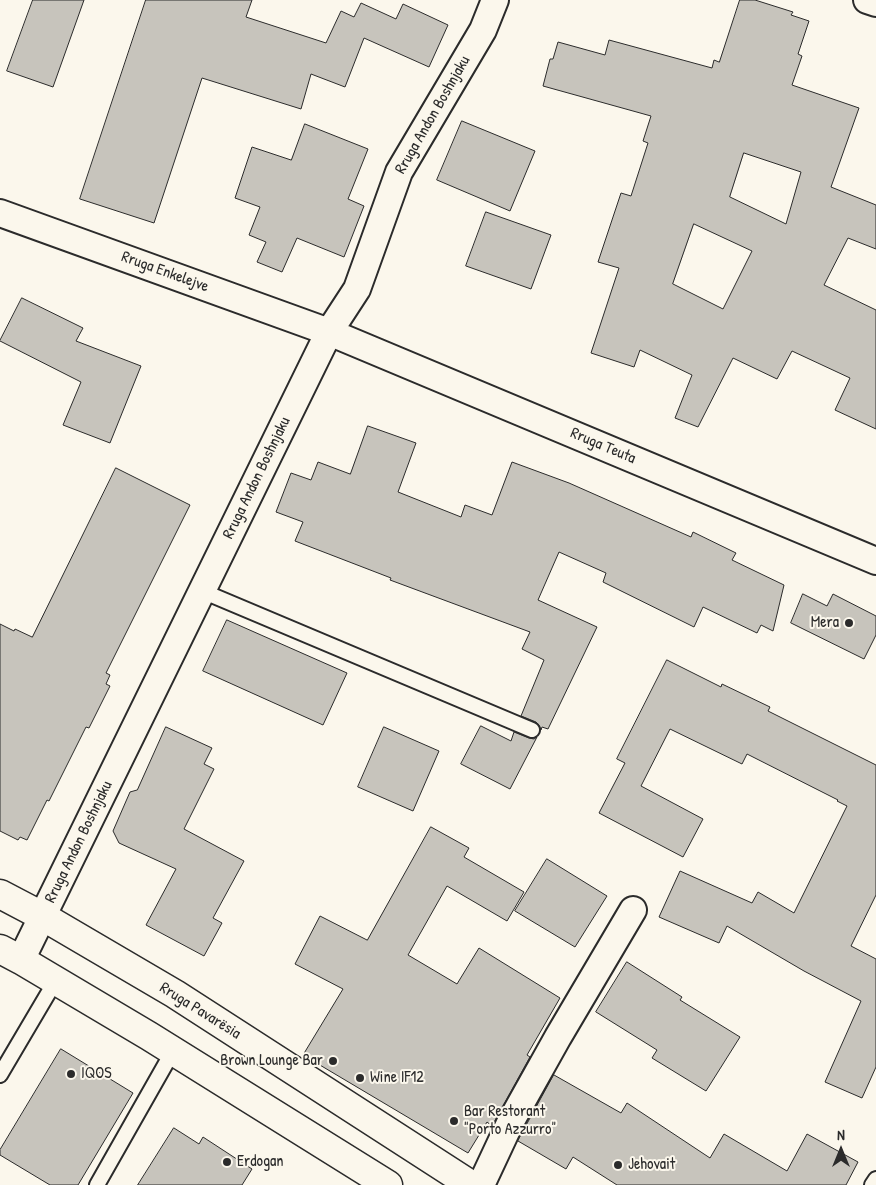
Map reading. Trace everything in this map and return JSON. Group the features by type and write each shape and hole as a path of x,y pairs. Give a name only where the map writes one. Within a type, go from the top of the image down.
{"main road":[{"name":"Rruga Pavarësia","path":"0,894 42,916 175,994 471,1185"},
{"path":"10,954 174,1051 388,1185"}],"street":[{"name":"Rruga Andon Boshnjaku","path":"10,954 42,916 329,332 357,289 399,172 483,30 495,0"},
{"path":"867,0 876,3"},
{"name":"Rruga Enkelejve","path":"0,213 329,332"},
{"name":"Rruga Teuta","path":"329,332 876,561"},
{"path":"481,1185 516,1112 633,910"}],"lane":[{"path":"202,591 532,730"},
{"path":"0,1074 56,980"},
{"path":"97,1185 174,1051"},
{"path":"872,1185 876,1179"}],"building":[{"path":"33,0 84,0 53,87 7,71"},
{"path":"146,0 252,0 246,17 326,43 341,11 354,17 361,3 396,19 403,4 448,25 429,67 364,38 345,87 311,74 301,109 202,78 154,223 80,199"},
{"path":"740,0 755,0 793,12 791,15 809,21 798,54 802,56 792,85 859,108 831,187 876,205 876,249 848,238 824,285 876,310 876,429 835,410 850,378 792,351 777,379 733,358 698,427 675,418 692,375 640,350 634,367 591,353 619,268 598,262 621,193 631,196 648,143 643,141 651,116 543,86 550,59 553,59 558,42 605,55 609,40 712,68 714,60 719,62","holes":["744,153 801,172 786,224 730,197","694,224 752,251 723,309 673,284"]},
{"path":"462,121 535,151 510,211 437,180"},
{"path":"305,124 368,149 348,199 364,206 344,257 297,238 282,272 257,262 266,242 249,235 260,207 235,198 252,147 291,160"},
{"path":"486,212 551,235 531,289 466,266"},
{"path":"22,298 83,328 76,341 141,366 110,443 63,425 81,382 0,341"},
{"path":"368,426 416,443 398,492 461,517 465,505 492,515 512,462 569,483 691,537 693,532 736,553 732,560 784,585 773,631 761,625 757,633 703,607 694,627 603,582 606,573 559,552 538,600 597,627 548,729 542,727 541,730 536,722 521,716 544,660 522,649 530,632 390,580 391,578 295,541 303,522 276,512 291,473 311,480 318,462 350,474"},
{"path":"116,468 190,505 106,673 110,675 106,684 110,686 89,728 86,727 27,840 20,837 18,840 0,831 0,624 32,637"},
{"path":"803,594 827,606 833,594 876,616 876,635 864,659 791,623"},
{"path":"227,620 347,673 323,725 203,671"},
{"path":"667,660 721,687 722,684 770,707 768,711 876,765 876,895 851,946 876,959 876,1067 862,1098 825,1082 861,1001 804,971 727,926 719,943 659,917 680,871 752,903 758,892 794,913 847,806 747,754 742,764 670,729 641,786 703,819 683,857 599,813 625,763 617,759"},
{"path":"481,726 511,741 514,732 529,738 534,739 537,737 510,789 461,764"},
{"path":"166,727 212,748 204,764 214,769 184,829 244,861 213,918 222,923 204,956 146,925 176,869 119,843 113,831 130,792 137,790"},
{"path":"384,727 439,751 413,811 358,787"},
{"path":"431,827 469,848 464,857 524,892 507,921 447,886 408,955 457,984 479,948 560,998 527,1055 530,1057 492,1126 487,1122 468,1153 303,1055 343,989 295,964 320,916 367,940"},
{"path":"547,859 607,896 575,947 515,911"},
{"path":"627,962 682,997 680,1000 740,1037 706,1091 652,1058 657,1050 596,1012"},
{"path":"61,1049 133,1093 78,1185 50,1185 0,1155 0,1150"},
{"path":"554,1075 621,1113 627,1103 710,1158 724,1134 787,1171 807,1134 858,1162 846,1185 617,1185 573,1157 566,1169 518,1141"},
{"path":"174,1128 199,1144 203,1137 252,1169 242,1185 138,1185"}],"place":[{"name":"Mera","path":"849,623"},
{"name":"Brown Lounge Bar","path":"333,1061"},
{"name":"IQOS","path":"71,1074"},
{"name":"Wine IF12","path":"360,1078"},
{"name":"Bar Restorant \"Porto Azzurro\"","path":"454,1121"},
{"name":"Erdogan","path":"227,1162"},
{"name":"Jehovait","path":"618,1165"}]}
